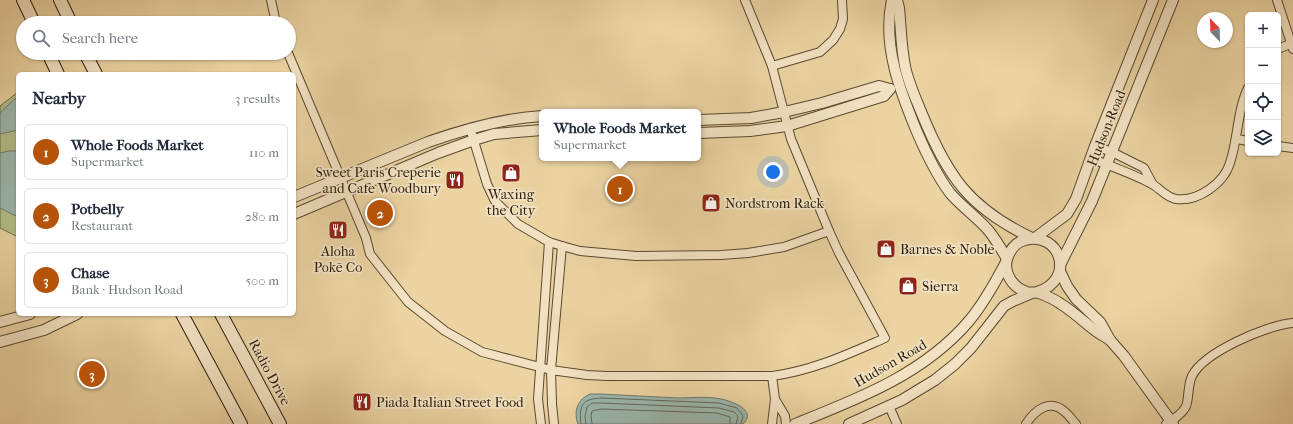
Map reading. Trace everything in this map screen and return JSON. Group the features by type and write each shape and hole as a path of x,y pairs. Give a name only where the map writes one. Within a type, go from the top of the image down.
{"main road":[{"path":"23,0 31,16"},
{"path":"60,0 68,16"},
{"path":"51,60 57,72"},
{"path":"89,60 95,72"},
{"path":"183,316 241,424"},
{"name":"Radio Drive","path":"222,316 280,424"}],"street":[{"path":"271,0 274,16"},
{"path":"296,72 366,238 370,254 408,302 445,331 482,352 551,370 587,375 772,376 788,374 820,365 885,338 839,253 790,139 772,66 745,0"},
{"path":"772,66 820,52 833,40 840,29 843,19 842,0"},
{"path":"892,0 890,10 890,37 895,72 894,88 904,103 938,175 953,196 990,231 1007,261"},
{"path":"897,0 900,8 905,66 910,83 939,152 949,171 982,208 1006,225 1053,246 1057,252 1060,268 1067,286 1076,300 1100,322 1110,340 1124,356 1170,423 1187,404 1191,376 1200,364 1248,336 1274,327 1293,323"},
{"name":"Hudson Road","path":"1033,238 1061,220 1067,214 1078,195 1090,158 1153,0"},
{"name":"Hudson Road","path":"1060,268 1092,201 1173,0"},
{"path":"1277,0 1292,47 1281,49"},
{"path":"291,60 296,72"},
{"path":"701,132 750,131 787,126 884,96 894,88 910,83"},
{"path":"701,120 751,118 822,103 879,86 894,88"},
{"path":"1090,158 1152,183 1163,193 1175,199 1188,199 1201,194 1214,186 1224,176 1230,164 1237,139 1242,105 1245,96"},
{"path":"296,196 428,142 470,128 502,121 539,116"},
{"path":"470,128 487,184 495,201 518,224 549,242 562,246 580,251 636,256 721,255 748,253 784,247 829,231"},
{"path":"296,213 438,153 474,140 494,134 539,130"},
{"path":"1237,139 1245,140"},
{"path":"1095,146 1112,152 1144,168 1152,183"},
{"path":"1281,146 1293,148"},
{"path":"1033,238 1021,241 1009,254 1006,269 1011,281 1022,290 1036,292 1055,300 1110,340"},
{"path":"542,424 538,399 549,242"},
{"path":"554,424 551,370 562,246"},
{"name":"Hudson Road","path":"795,424 856,399 883,386 909,372 934,354 955,336 972,318 991,290 1007,261"},
{"path":"849,424 920,390 944,374 974,344 998,312 1013,300 1045,290 1057,279 1060,268"},
{"path":"0,322 22,316"},
{"path":"0,342 44,330 72,316"},
{"path":"772,376 775,399 772,424"},
{"path":"775,399 785,416 786,424"},
{"path":"889,406 897,424"},
{"path":"1026,424 1032,415 1040,408 1048,406 1058,407 1076,424"},
{"path":"810,424 822,413"}],"green space":[{"path":"16,94 16,236 0,228 0,106"}],"water":[{"path":"16,98 16,130 0,134 0,113"},
{"path":"16,151 16,216 0,208 0,153"},
{"path":"590,394 678,398 716,398 731,402 741,407 747,414 747,419 743,424 578,424 576,410 582,399"}],"place":[{"name":"Waxing the City","path":"511,173"},
{"name":"Sweet Paris Creperie and Cafe Woodbury","path":"455,180"},
{"name":"Whole Foods Market","path":"620,189"},
{"name":"Nordstrom Rack","path":"711,203"},
{"name":"Potbelly","path":"380,213"},
{"name":"Aloha Pokē Co","path":"338,230"},
{"name":"Barnes & Noble","path":"886,249"},
{"name":"Sierra","path":"908,286"},
{"name":"Chase","path":"92,374"},
{"name":"Piada Italian Street Food","path":"362,402"}]}
